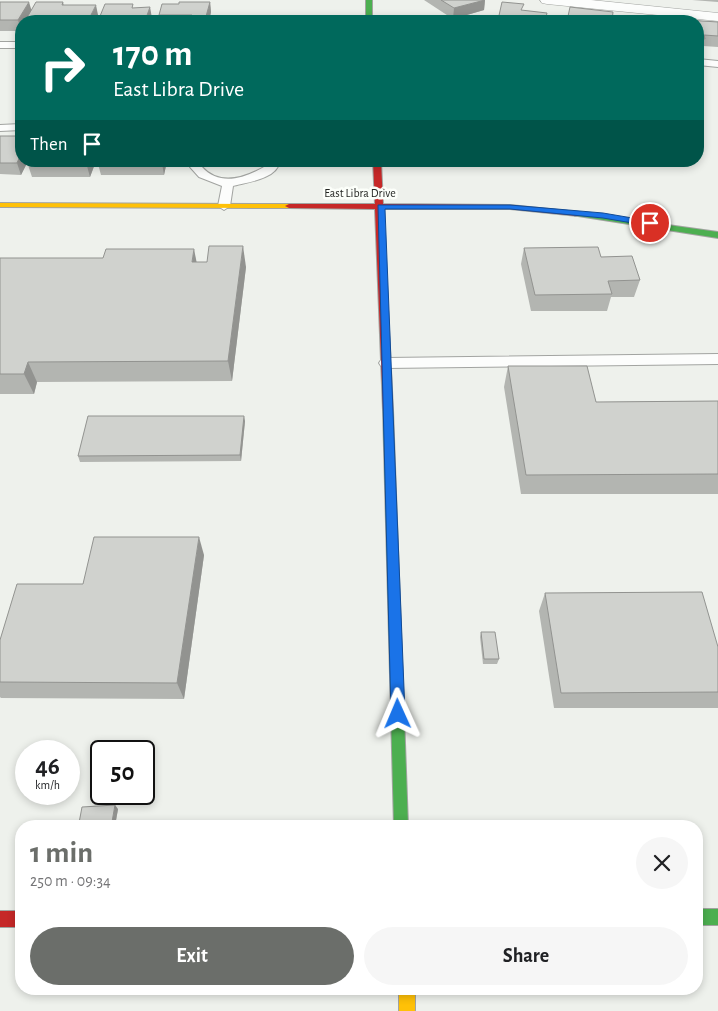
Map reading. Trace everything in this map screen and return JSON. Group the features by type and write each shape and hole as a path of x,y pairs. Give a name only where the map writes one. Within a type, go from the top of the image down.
{"main road":[{"path":"369,0 369,15"},
{"path":"378,167 381,207 401,820"},
{"name":"East Libra Drive","path":"0,205 510,207 610,217 718,235"},
{"path":"703,918 718,917"},
{"path":"0,919 15,919"},
{"path":"407,995 408,1011"}],"street":[{"path":"547,0 698,15"},
{"path":"704,16 718,17"}],"lane":[{"path":"0,46 15,45"},
{"path":"704,63 718,64"},
{"path":"0,128 15,127"},
{"path":"196,167 203,175 228,184 256,177 272,167"},
{"path":"224,206 228,184"},
{"path":"386,363 718,359"}],"building":[{"path":"441,0 485,0 454,8"},
{"path":"0,2 29,2 21,15 15,15 15,20 0,20"},
{"path":"36,2 63,2 62,5 96,5 91,15 28,15"},
{"path":"179,2 210,2 206,15 159,15 162,4 179,4"},
{"path":"502,2 524,4 521,10 547,13 546,15 499,15"},
{"path":"105,4 133,4 132,8 150,7 147,15 100,15"},
{"path":"570,7 613,12 613,15 568,15"},
{"path":"704,21 718,22 718,36 704,35"},
{"path":"0,136 15,136 15,163 0,163"},
{"path":"209,246 243,246 228,361 28,362 24,374 0,374 0,258 103,258 106,249 194,249 192,262 207,262"},
{"path":"598,247 601,257 632,256 640,280 608,281 612,294 535,295 524,248"},
{"path":"508,366 587,366 596,402 718,401 718,474 526,475"},
{"path":"88,416 244,416 240,455 78,456"},
{"path":"94,537 199,537 177,683 0,682 0,640 17,584 83,584"},
{"path":"702,592 718,647 718,692 561,693 545,593"},
{"path":"481,632 495,632 499,659 484,659"},
{"path":"115,805 112,820 80,820 82,807"}],"traffic: fast":[{"path":"369,0 369,15"},
{"path":"578,214 718,235"},
{"path":"388,410 401,820"},
{"path":"703,917 718,917"}],"traffic: slow":[{"path":"0,205 289,206"},
{"path":"407,995 407,1011"}],"traffic: jam":[{"path":"377,167 388,410"},
{"path":"289,206 510,207 578,214"},
{"path":"0,919 15,919"}],"route":[{"path":"398,714 381,207 510,207 603,216 650,223"}]}
